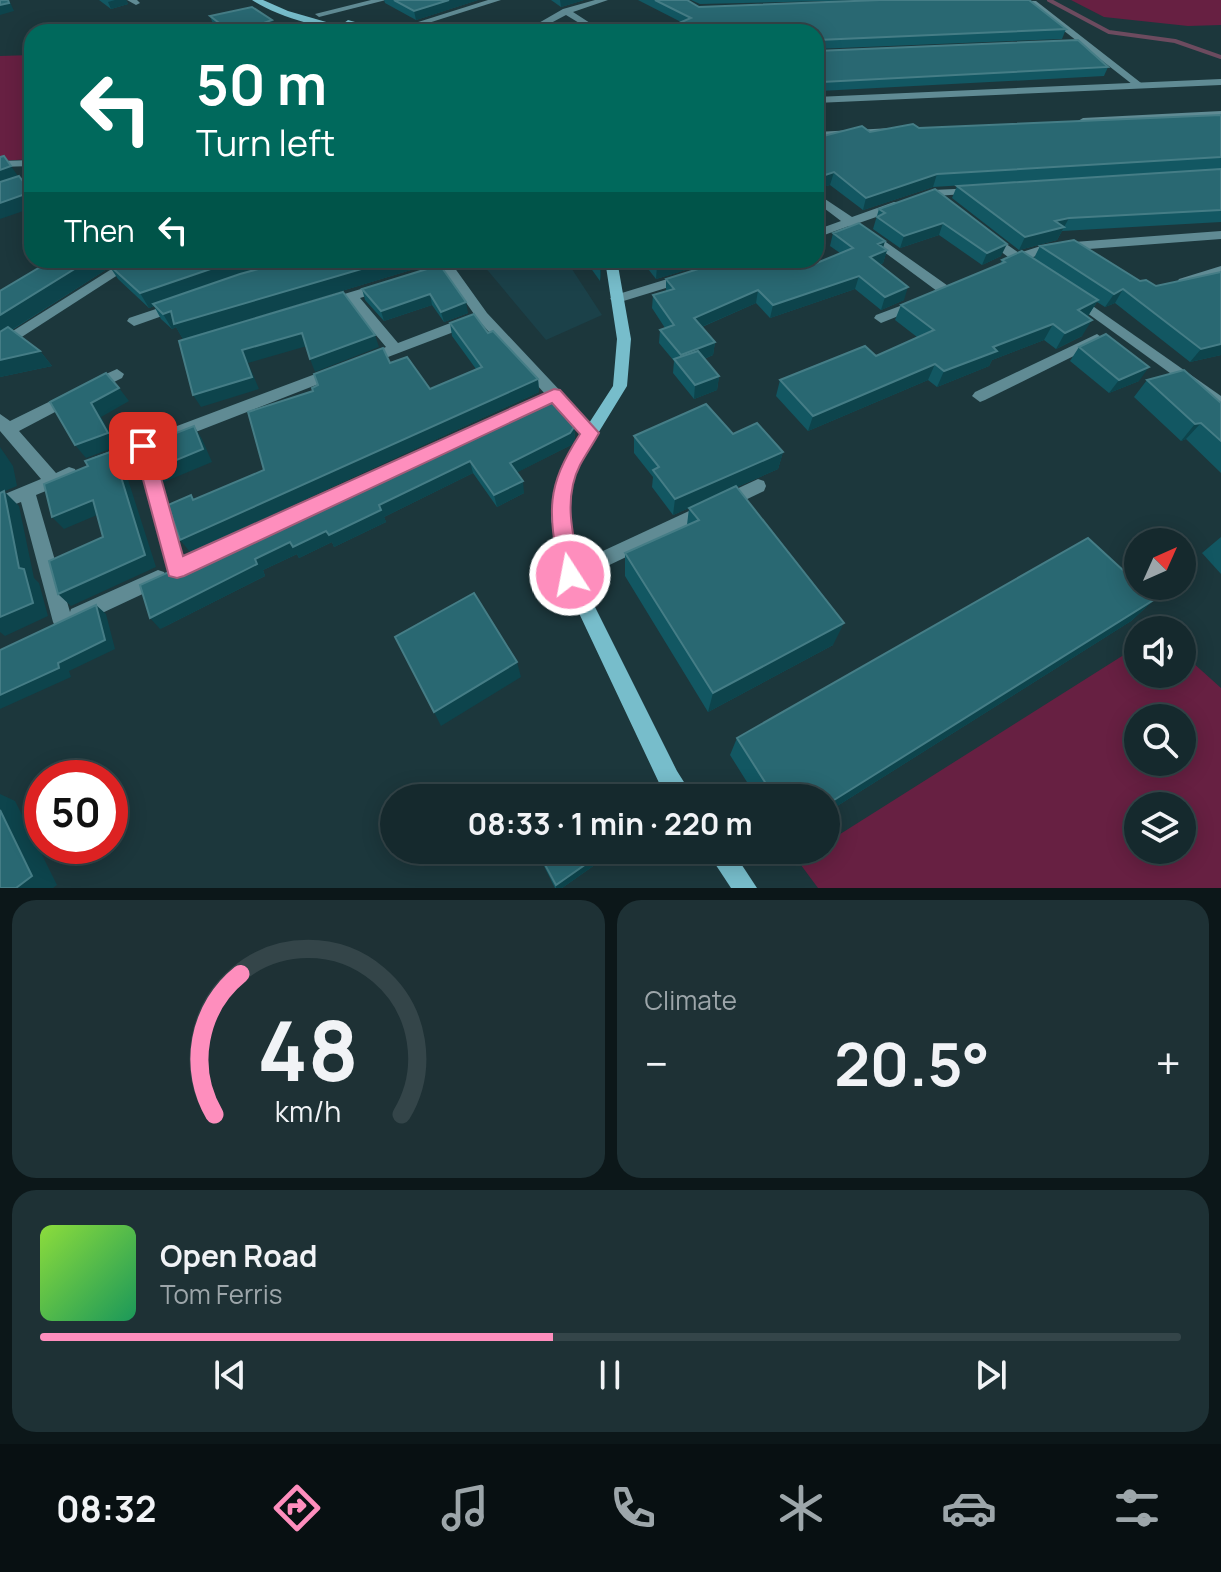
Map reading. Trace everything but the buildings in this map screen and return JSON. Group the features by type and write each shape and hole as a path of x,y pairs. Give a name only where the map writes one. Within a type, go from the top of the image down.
{"main road":[{"path":"256,0 285,13 327,24"},
{"path":"286,0 298,7 353,24"},
{"path":"285,13 298,7"},
{"path":"612,268 624,339 620,386 570,465 562,489 560,518 570,575 673,784"},
{"path":"728,864 745,888"}],"street":[{"path":"319,14 382,0"},
{"path":"419,23 497,0"},
{"path":"542,24 566,11 604,0"},
{"path":"1000,0 1033,3 1140,86"},
{"path":"566,11 587,24"},
{"path":"1070,44 1086,43"},
{"path":"824,100 1221,82"},
{"path":"1063,122 1221,114"},
{"path":"824,135 904,130"},
{"path":"0,164 24,163"},
{"path":"0,193 24,184"},
{"path":"824,231 933,193 994,190"},
{"path":"933,193 957,212"},
{"path":"824,203 946,291"},
{"path":"980,230 1042,275"},
{"path":"1002,264 1047,248 1221,235"},
{"path":"1069,246 1095,263"},
{"path":"0,346 122,268"},
{"path":"443,268 547,398 590,433"},
{"path":"1172,286 1221,270"},
{"path":"617,299 701,273"},
{"path":"308,309 392,284"},
{"path":"881,318 960,284"},
{"path":"1068,293 1120,327 1221,404"},
{"path":"351,296 395,349"},
{"path":"134,321 188,302"},
{"path":"0,503 482,316"},
{"path":"980,396 1120,327"},
{"path":"53,481 4,424 117,374"},
{"path":"27,492 57,625 184,566 143,446"},
{"path":"570,575 758,486"}],"shaded area":[{"path":"1071,0 1221,0 1221,25 1188,26 1104,17"},
{"path":"24,55 24,160 0,161 0,56"},
{"path":"486,268 571,268 602,315 546,340"},
{"path":"1124,655 1124,688 1196,688 1196,666 1221,688 1221,888 818,888 800,864 840,864 840,834"}],"waterway":[{"path":"1049,0 1109,32 1175,41 1221,57"}],"route":[{"path":"143,446 177,569 554,395 590,433 570,465 562,489 560,518 570,575"}]}
